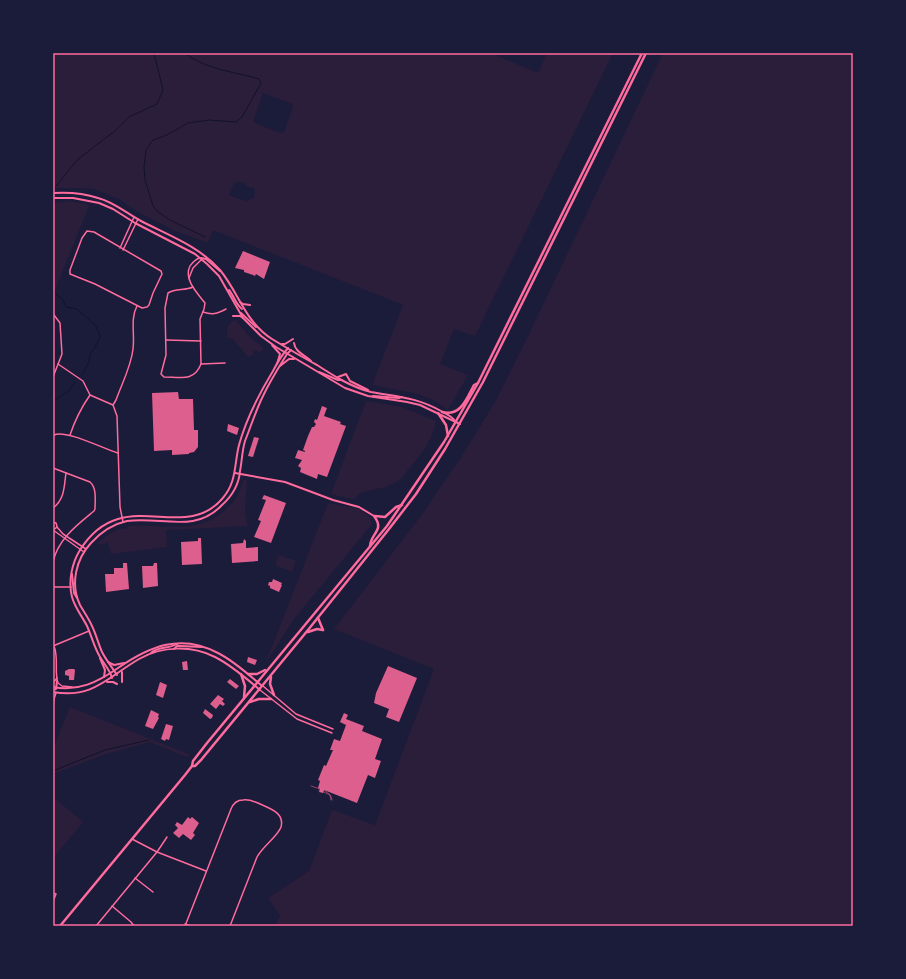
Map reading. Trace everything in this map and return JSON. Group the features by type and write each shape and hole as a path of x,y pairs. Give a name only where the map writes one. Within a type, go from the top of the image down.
{"main road":[{"path":"192,766 192,761 370,546 402,505 448,436 478,383 642,53"},
{"path":"60,926 192,766 195,766 201,760 260,690 416,494 460,424 492,364 646,53"},
{"path":"53,193 81,194 99,198 194,248 208,258 222,273 239,302 260,329"},
{"path":"53,198 67,197 90,200 113,209 132,221 186,249 201,259 213,270 226,288 245,320"},
{"path":"194,248 200,254 201,259"},
{"path":"201,259 206,260 222,273"},
{"path":"226,288 233,295 239,307 244,309"},
{"path":"239,302 250,305"},
{"path":"240,312 252,324 276,342 357,388 423,402 453,418 456,422"},
{"path":"104,678 105,670 89,631 74,603 71,587 72,570 75,559 81,548 92,535 103,526 122,517 149,515 182,518 203,513 223,498 231,486 235,473 239,444 251,412 280,358 279,353 245,320 240,316 233,316"},
{"path":"276,342 285,344 293,339"},
{"path":"268,342 350,390 370,396 413,403 460,424"},
{"path":"294,343 297,350 315,364"},
{"path":"277,364 289,349"},
{"path":"78,598 76,577 77,568 86,549 102,532 123,522 147,520 184,522 203,518 217,510 226,502 234,491 240,474 242,452 263,396 286,353"},
{"path":"280,366 290,358 298,360"},
{"path":"315,370 338,380 342,380"},
{"path":"333,375 339,377 346,374 350,381 376,393"},
{"path":"442,412 452,413 459,410 474,385 478,383"},
{"path":"370,396 404,397"},
{"path":"438,413 446,425 448,436"},
{"path":"235,473 283,481 333,500 359,507 374,516 379,526 377,532 371,540 370,546"},
{"path":"374,516 385,517 396,507 402,505"},
{"path":"72,570 74,593 78,598 108,662 117,675"},
{"path":"307,632 317,629 323,630 318,618"},
{"path":"56,688 77,688 95,682 104,678 128,661 150,649 158,646 177,644 204,647 223,655 263,686"},
{"path":"54,690 71,693 85,691 106,682 139,659 156,650 177,644"},
{"path":"174,649 177,646 204,647"},
{"path":"150,654 174,649 192,649 208,654 222,660 260,690"},
{"path":"100,658 111,673 112,678"},
{"path":"108,662 116,665 128,661"},
{"path":"248,674 256,674 267,669"},
{"path":"122,682 121,676 123,670"},
{"path":"240,674 246,688 244,698"},
{"path":"272,674 270,684 274,695"},
{"path":"54,690 56,688 57,680"},
{"path":"106,682 117,684"},
{"path":"250,702 260,699 271,699"}],"street":[{"path":"120,248 134,217"},
{"path":"123,250 138,219"},
{"path":"87,231 94,232 123,250 161,271 162,274 154,290 150,305 147,307 142,308 136,306 96,284 71,275 69,272 84,234 87,231"},
{"path":"193,287 187,290 177,289 168,293 165,308 166,355 161,374 163,376 190,377 195,374 201,364 200,319 203,312 204,303 193,287 189,278 189,269 194,260 201,259"},
{"path":"189,278 193,268 201,259"},
{"path":"113,405 131,359 134,335 133,315 136,306"},
{"path":"203,312 218,314 226,309"},
{"path":"53,377 62,354 60,323 54,315"},
{"path":"166,340 200,342"},
{"path":"201,364 225,363"},
{"path":"58,364 82,381 90,395 113,405 117,416 120,507 123,522"},
{"path":"70,435 76,416 84,407 90,395"},
{"path":"54,434 60,433 70,435 118,453"},
{"path":"53,468 90,482 93,484 94,488 94,511 77,524 66,536 53,562"},
{"path":"53,508 58,504 63,493 66,473"},
{"path":"53,522 57,524 58,530 84,552"},
{"path":"57,527 53,530 65,539 81,548 86,549"},
{"path":"53,587 71,587"},
{"path":"77,688 62,686 59,684 57,680 58,662 54,646 89,631"},
{"path":"53,683 57,680"},
{"path":"263,686 296,714 333,730"},
{"path":"53,702 54,690"},
{"path":"260,690 297,719 332,733"},
{"path":"191,926 185,925 230,809 237,801 248,800 274,810 280,817 281,825 279,831 263,847 257,857 230,926"},
{"path":"96,926 157,852 167,837"},
{"path":"132,839 157,852 206,870"},
{"path":"135,878 153,892"},
{"path":"53,893 56,894 54,899"},
{"path":"112,906 134,926"}],"lane":[{"path":"311,786 330,793 332,800 330,795 319,790"}],"shaded area":[{"path":"53,53 493,53 538,73 547,53 613,53 475,336 454,329 440,364 468,375 448,410 435,401 418,394 372,385 403,305 213,230 208,243 175,231 138,212 119,199 93,189 53,188","holes":["263,93 292,104 293,107 284,132 280,133 253,122","243,182 247,186 255,189 254,198 246,201 229,195 234,184"]},
{"path":"663,53 853,53 853,926 275,926 280,915 268,898 309,871 332,810 375,825 434,669 334,629 420,517 460,459 495,402 531,330"},
{"path":"70,201 87,204 89,206 53,295 53,203"},
{"path":"236,320 248,335 264,348 262,351 258,352 257,350 253,352 254,354 248,357 233,339 227,337 227,329 229,324"},
{"path":"366,401 402,407 436,421 434,430 426,447 400,480 386,487 363,492 353,499 331,494"},
{"path":"244,480 247,480 245,512 248,526 166,530 167,547 111,554 108,542 102,545 97,544 105,536 121,528 127,528 128,526 178,527 190,526 213,519 234,501"},
{"path":"328,503 359,509 370,517 372,524 294,619 266,662"},
{"path":"279,555 296,561 292,572 275,565"},
{"path":"70,707 191,755 186,757 150,742 106,754 53,774 53,749"},
{"path":"53,797 83,822 53,858"}],"building":[{"path":"243,251 270,262 264,279 256,274 255,276 244,272 244,270 235,268"},
{"path":"178,392 179,399 193,399 194,430 198,430 198,447 194,452 189,454 172,455 172,450 154,451 152,393"},
{"path":"322,406 327,408 324,416 341,422 340,424 346,426 327,477 318,474 317,479 300,472 301,468 298,466 302,460 295,458 298,450 305,452 303,450 308,436 312,427 316,424 314,422 315,419 317,420"},
{"path":"228,424 239,428 237,435 227,431"},
{"path":"254,437 259,438 253,457 248,456"},
{"path":"264,495 286,503 271,543 254,537 261,521 258,520 266,500 262,499"},
{"path":"198,538 201,538 202,564 182,565 181,542 198,541"},
{"path":"244,539 246,541 246,548 258,547 258,561 232,563 231,544 243,543"},
{"path":"123,563 127,563 129,589 106,592 105,574 114,574 114,568 123,568"},
{"path":"154,563 157,563 158,586 143,588 142,566 153,566"},
{"path":"273,579 282,583 279,592 270,588 268,585"},
{"path":"248,657 257,660 255,665 247,662"},
{"path":"187,661 188,670 183,670 182,662"},
{"path":"388,666 417,678 399,722 386,717 389,709 374,703 376,693"},
{"path":"69,669 75,670 74,680 69,680 69,676 65,675 65,671"},
{"path":"230,679 239,686 236,689 227,682"},
{"path":"160,682 167,685 163,698 156,695"},
{"path":"218,695 224,699 222,701 225,704 223,706 220,704 216,709 210,704"},
{"path":"205,709 213,715 212,718 210,719 203,713"},
{"path":"151,710 159,714 159,718 153,729 145,726"},
{"path":"344,713 348,715 346,719 364,726 362,731 382,739 375,759 381,761 375,778 368,775 357,803 324,790 323,793 319,792 320,789 318,788 320,781 318,780 324,765 326,766 333,750 330,750 334,739 340,741 346,725 340,722"},
{"path":"166,724 173,726 169,740 166,739 165,741 161,739"},
{"path":"188,817 190,819 192,817 199,823 193,833 195,835 191,840 183,834 179,838 173,833 178,828 175,825 177,822 182,825"}],"waterway":[{"path":"53,190 77,160 116,130 129,117 157,104 163,90 154,53"},
{"path":"185,53 201,63 259,79 261,83 242,117 236,122 209,120 188,123 167,135 153,140 146,150 144,167 145,180 153,206 158,212 170,220 205,237"},
{"path":"53,291 63,300 66,307 77,309 96,326 99,334 100,337 90,355 89,362 82,375"},
{"path":"53,401 69,391 75,382"},
{"path":"53,771 105,750 149,740"}]}
